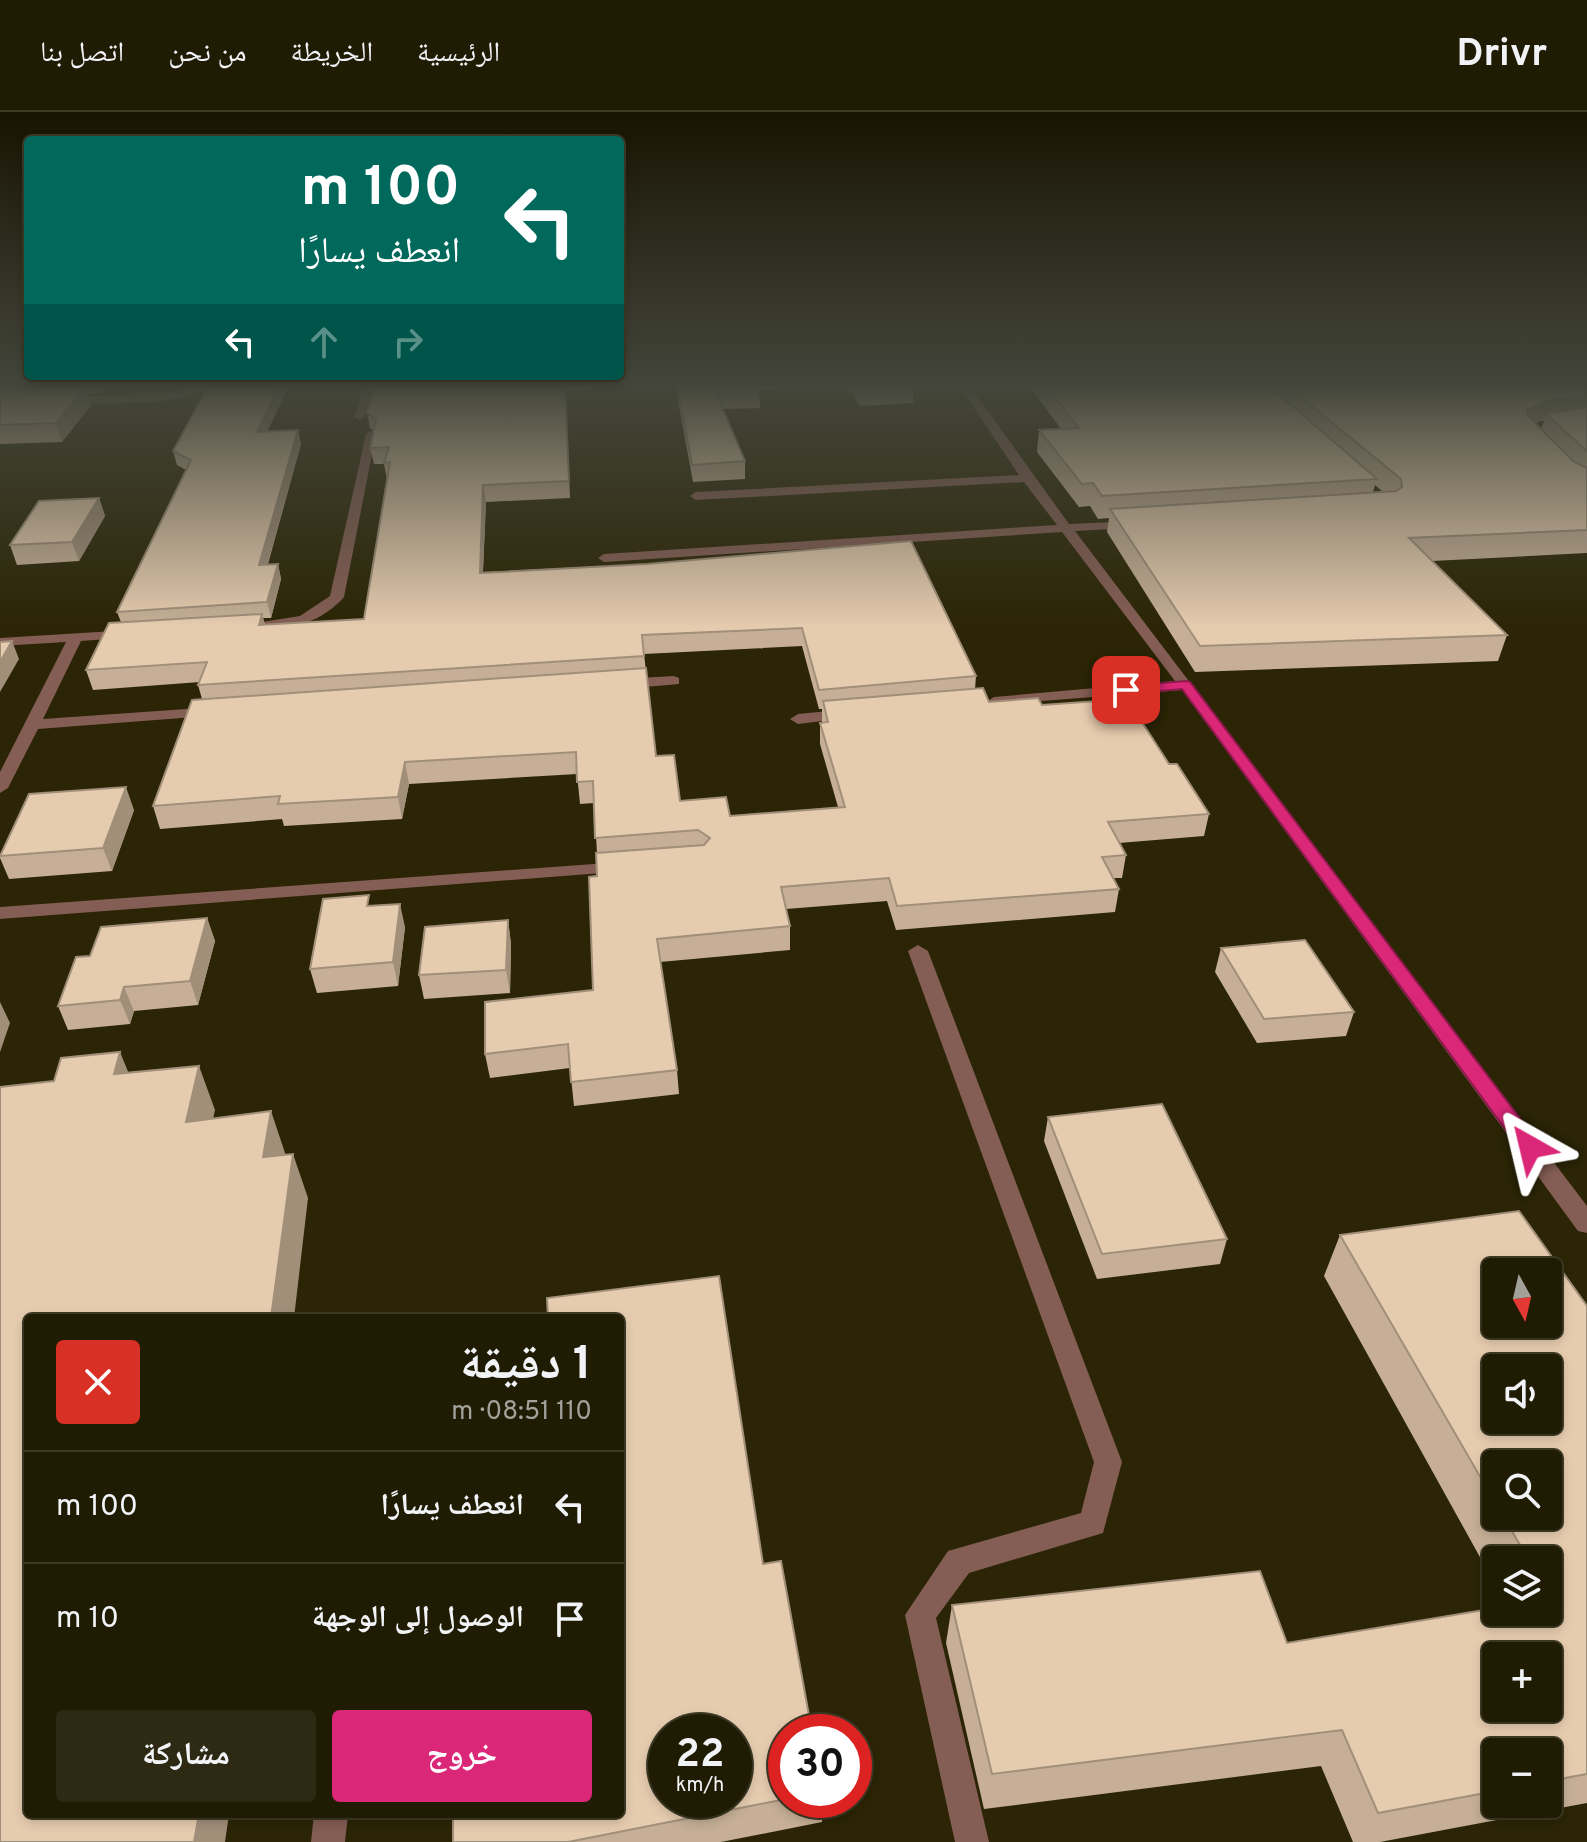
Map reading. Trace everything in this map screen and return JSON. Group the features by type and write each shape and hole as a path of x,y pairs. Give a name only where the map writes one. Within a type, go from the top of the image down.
{"street":[{"path":"244,627 290,624 313,616 337,597 364,466"},
{"path":"1019,466 1587,1224"},
{"path":"696,496 1027,478"},
{"path":"604,558 1152,523"},
{"path":"0,642 153,632"},
{"path":"0,788 35,724 76,637"},
{"path":"612,685 674,681"},
{"path":"984,703 1186,685"},
{"path":"35,724 238,710"},
{"path":"798,719 860,714"},
{"path":"0,913 635,866"},
{"path":"918,951 1108,1462 1093,1523 959,1561 920,1615 972,1842"},
{"path":"328,1842 331,1818"}],"building":[{"path":"188,466 288,466 259,565 278,564 267,602 117,612"},
{"path":"389,466 568,466 569,481 483,485 480,573 647,564 911,541 976,676 819,690 802,628 642,635 644,656 198,685 207,662 86,670 109,623 262,614 259,625 364,619"},
{"path":"1067,466 1362,466 1377,479 1102,496 1093,483 1082,484"},
{"path":"1385,466 1582,466 1587,468 1587,530 1409,538 1507,635 1200,646 1110,509 1396,491 1402,487 1401,479"},
{"path":"99,498 72,542 10,545 39,501"},
{"path":"12,641 0,662 0,642"},
{"path":"646,668 656,756 674,755 680,801 726,797 730,816 845,807 820,723 828,722 823,701 983,688 989,702 1038,698 1042,705 1127,699 1169,764 1177,764 1209,814 1108,822 1126,855 1102,857 1119,889 897,906 889,878 781,887 790,926 657,939 677,1070 571,1082 568,1044 485,1054 485,1002 593,990 589,877 597,876 596,853 704,845 710,838 698,830 595,838 593,781 577,782 576,752 405,762 398,797 278,804 280,796 153,806 192,700"},
{"path":"126,787 103,848 0,856 29,794"},
{"path":"369,895 367,906 400,904 393,962 310,969 323,899"},
{"path":"207,918 190,981 124,987 120,1000 58,1006 76,957 90,956 101,927"},
{"path":"508,920 506,970 419,975 425,927"},
{"path":"1305,940 1354,1012 1264,1019 1221,948"},
{"path":"120,1052 114,1074 199,1066 186,1122 271,1111 263,1157 293,1154 272,1314 24,1314 24,1818 198,1818 194,1842 0,1842 0,1087 54,1081 61,1058"},
{"path":"1162,1104 1227,1239 1102,1254 1048,1117"},
{"path":"1519,1211 1553,1258 1482,1258 1482,1338 1562,1338 1562,1271 1587,1306 1587,1774 1562,1778 1562,1738 1482,1738 1482,1794 1378,1813 1342,1730 992,1774 952,1605 1260,1571 1287,1643 1482,1610 1482,1626 1562,1626 1562,1546 1521,1546 1511,1530 1562,1530 1562,1450 1482,1450 1482,1480 1340,1235"},
{"path":"719,1276 763,1564 781,1561 809,1714 768,1714 768,1803 752,1806 752,1714 648,1714 648,1818 690,1818 568,1842 453,1842 453,1818 624,1818 624,1314 548,1314 547,1298"}],"route":[{"path":"1126,690 1186,685 1530,1147"}]}
